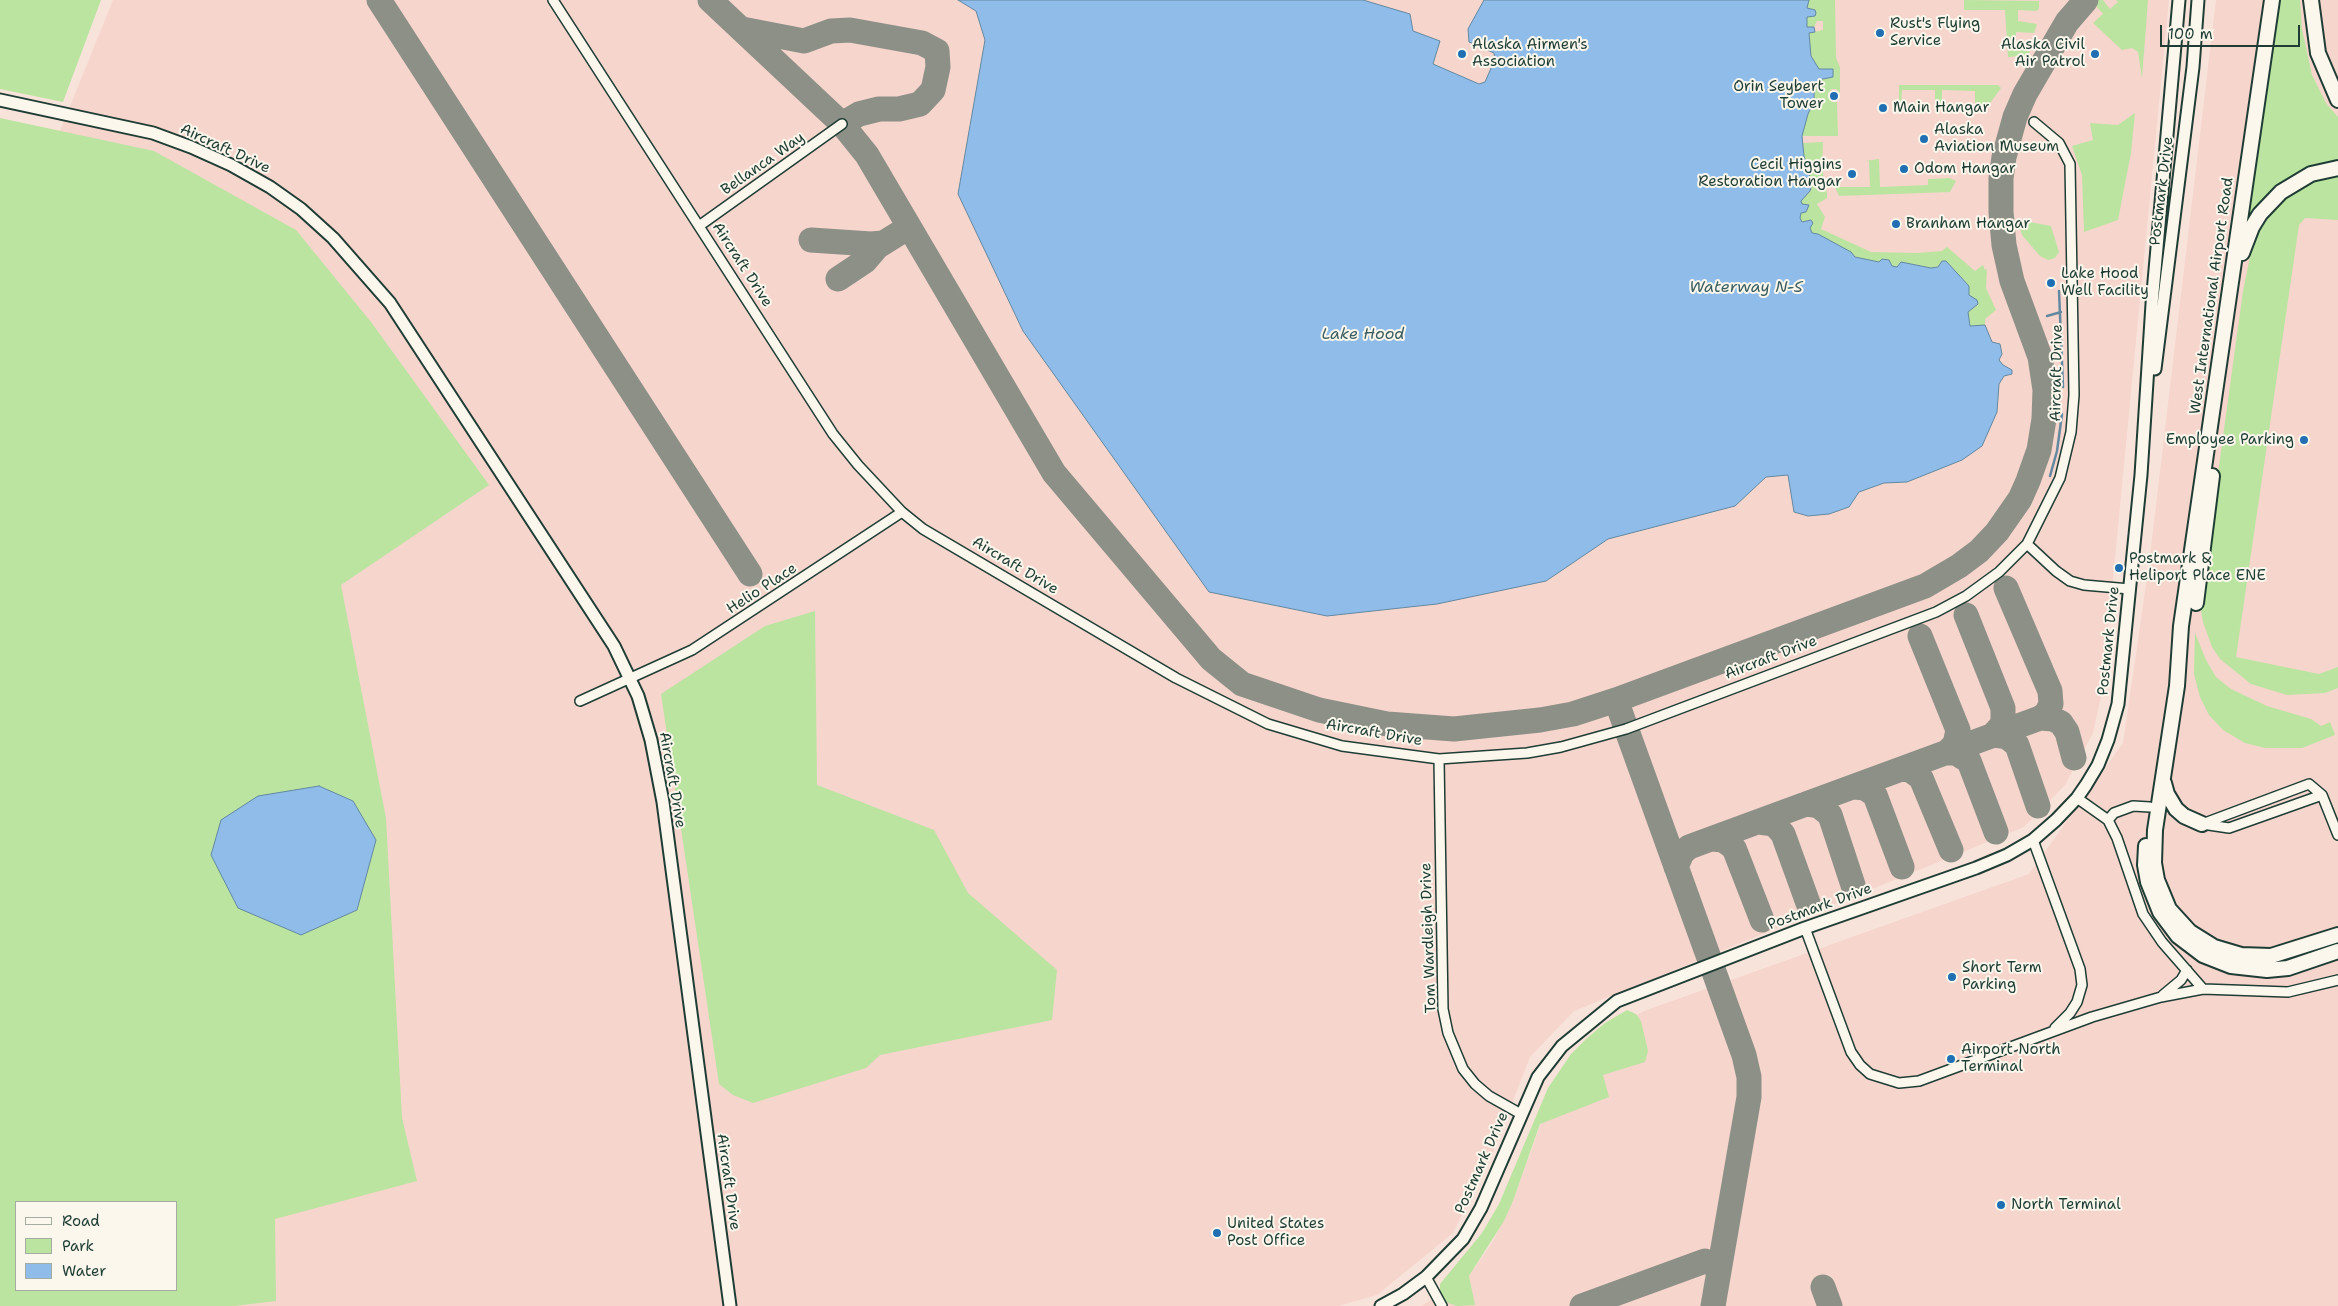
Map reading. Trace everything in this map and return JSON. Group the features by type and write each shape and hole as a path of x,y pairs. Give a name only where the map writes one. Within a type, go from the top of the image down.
{"main road":[{"name":"West International Airport Road","path":"2181,626 2272,0"},
{"path":"2311,0 2318,53 2338,100"},
{"path":"2228,303 2246,240 2260,214 2281,192 2296,182 2312,174 2338,168"},
{"path":"2196,603 2211,482 2215,387"},
{"path":"2181,626 2178,681 2154,848 2157,880 2169,909 2190,932 2214,947 2227,952 2260,957 2288,952 2338,935"},
{"path":"2181,626 2170,673 2145,849 2148,882 2160,912 2168,925 2190,946 2217,962 2231,966 2260,970 2288,968 2338,951"},
{"path":"2163,779 2167,794 2176,809 2184,816 2202,824"}],"street":[{"name":"Aircraft Drive","path":"553,0 833,434 858,465 902,512 923,529 1176,678 1268,724 1342,746 1439,759 1488,757 1562,747 1626,729 1936,612 1966,596 1999,572 2027,544 2060,478 2071,432 2074,395 2070,164 2059,142 2034,122"},
{"name":"Postmark Drive","path":"2141,474 2152,304 2179,0"},
{"name":"Postmark Drive","path":"1381,1306 1403,1294 1426,1277 1463,1239 1481,1208 1538,1077 1562,1046 1589,1021 1617,1001 1805,928 1976,868 2033,840 2077,798 2098,765 2112,726 2120,684 2141,474 2192,66 2198,0"},
{"name":"Aircraft Drive","path":"0,100 153,133 191,147 231,165 270,187 301,209 334,238 390,304 614,646 630,678 652,740 663,802 730,1306"},
{"name":"Bellanca Way","path":"699,226 842,124"},
{"name":"Helio Place","path":"580,701 692,650 902,512"},
{"path":"2027,544 2056,571 2070,581 2084,585 2130,589"},
{"name":"Tom Wardleigh Drive","path":"1439,759 1443,1009 1448,1033 1464,1070 1475,1084 1489,1096 1521,1114"},
{"path":"2202,824 2309,784 2322,795 2338,835"},
{"path":"2202,824 2229,828 2322,795"},
{"path":"2077,798 2108,820 2117,838 2143,914 2162,942 2203,989"},
{"path":"2108,820 2114,812 2133,806 2150,807"},
{"path":"2033,840 2074,951 2080,969 2082,985 2076,1002 2062,1023 2045,1035"},
{"path":"1805,928 1851,1052 1860,1065 1870,1074 1883,1080 1899,1083 1919,1081 2092,1017 2161,997 2203,989 2288,992 2338,980"},
{"path":"2161,997 2181,980 2187,970"},
{"path":"1426,1277 1442,1306"}],"shaded area":[{"path":"113,0 2169,0 2102,692 2093,733 2065,785 2024,827 1574,1011 1530,1057 1492,1155 1453,1233 1377,1295 1338,1306 0,1306 56,141"},
{"path":"2216,0 2338,0 2338,1306 1421,1306 1469,1276 1493,1241 1513,1201 1548,1104 1584,1044 1644,1011 2029,874 2123,743 2149,564"}],"green space":[{"path":"0,0 101,0 63,102 0,89"},
{"path":"1809,0 1835,0 1836,58 1840,67 1840,93 1836,89 1832,89 1828,93 1828,97 1832,102 1837,102 1838,136 1802,136 1808,114 1814,102 1818,80 1833,77 1819,69 1811,56 1809,33 1823,30 1823,21 1817,21 1814,27 1807,27 1807,17 1815,10 1807,8"},
{"path":"1964,0 2039,1 2039,9 2036,11 2018,10 2018,21 2037,24 2034,33 2016,32 2016,42 2031,43 2027,63 2020,56 2008,57 2005,10 1964,10"},
{"path":"2103,0 2110,9 2118,2 2116,0 2148,0 2142,78 2138,52 2132,48 2122,50 2093,23 2103,14 2097,7 2096,2"},
{"path":"2278,0 2300,0 2302,29 2312,75 2326,103 2338,117 2338,163 2298,175 2285,181 2262,202 2246,226"},
{"path":"1899,85 1998,85 2001,88 1988,106 1978,106 1978,109 1986,109 1983,113 1975,113 1975,91 1942,90 1942,105 1935,105 1935,90 1902,90 1901,105 1899,105"},
{"path":"2135,113 2131,153 2118,220 2084,232 2082,175 2072,146 2093,140 2090,123 2118,125"},
{"path":"0,118 154,151 296,230 371,322 489,485 341,585 386,818 402,1118 417,1181 275,1219 276,1301 234,1306 0,1306"},
{"path":"1823,142 1822,168 1827,198 1817,204 1825,217 1821,229 1871,252 1918,253 1942,251 1947,247 1975,271 1983,265 1985,270 1987,269 1986,288 1996,310 1985,319 1985,325 1970,327 1968,312 1978,305 1969,295 1969,286 1946,261 1938,267 1931,268 1902,262 1897,267 1892,266 1889,260 1882,259 1879,262 1855,257 1850,252 1818,234 1812,233 1810,228 1813,223 1811,220 1802,222 1800,218 1801,201 1810,191 1812,184 1804,156 1803,143"},
{"path":"1879,159 1880,187 1928,185 1928,179 1949,178 1956,181 1950,192 1839,196 1835,187 1870,187 1869,161 1865,161"},
{"path":"2338,174 2338,220 2305,218 2299,225 2236,657 2319,674 2338,667 2338,688 2325,693 2287,695 2251,684 2220,659 2212,647 2203,622 2200,604 2243,291 2254,237 2263,221 2283,199 2313,179"},
{"path":"2030,222 2051,226 2059,252 2055,258 2048,260 2040,256 2022,235 2020,228 2022,223"},
{"path":"815,611 817,785 934,830 968,893 1057,970 1052,1020 880,1055 866,1068 753,1103 733,1095 719,1084 661,694 765,626"},
{"path":"2195,633 2206,660 2216,677 2231,689 2267,706 2311,719 2321,726 2330,722 2335,735 2302,748 2265,748 2245,743 2223,730 2209,715 2200,697 2194,674"},
{"path":"1627,1010 1636,1014 1641,1021 1648,1051 1645,1062 1603,1075 1609,1097 1540,1124 1504,1221 1469,1276 1475,1305 1457,1306 1445,1302 1440,1292 1440,1284 1482,1233 1499,1204 1548,1088 1571,1054 1586,1039 1605,1023"}],"water":[{"name":"Lake Hood","path":"958,0 1363,0 1410,14 1413,31 1440,41 1433,64 1479,84 1485,82 1495,59 1494,53 1469,42 1468,29 1484,0 1809,0 1807,8 1815,10 1816,13 1815,16 1807,17 1807,27 1814,27 1815,32 1809,33 1811,56 1819,69 1833,69 1833,77 1818,80 1814,102 1808,114 1802,136 1804,156 1812,184 1810,191 1801,201 1802,204 1809,205 1806,212 1801,213 1800,218 1802,222 1811,220 1813,223 1810,228 1812,233 1818,234 1851,252 1855,257 1879,262 1882,259 1889,260 1892,266 1897,267 1901,262 1931,268 1938,267 1942,261 1946,261 1969,286 1969,295 1977,300 1978,304 1968,312 1970,326 1985,325 1992,342 2000,344 2002,354 1999,360 2003,365 2012,370 2012,374 2004,376 1999,384 1997,412 1982,446 1962,460 1907,482 1884,483 1859,492 1849,507 1829,514 1808,516 1794,512 1788,475 1766,477 1735,506 1608,539 1546,581 1437,604 1327,616 1209,592 1023,331 958,194 985,40 976,11"},
{"path":"319,786 353,801 376,840 357,910 301,935 238,908 211,855 221,820 258,796"}],"waterway":[{"path":"2059,291 2063,387"},
{"path":"2047,316 2061,312"},
{"path":"2050,476 2057,451 2062,414"}],"taxiway":[{"path":"379,0 750,574"},
{"path":"710,0 842,124 867,155 1054,473 1211,659 1242,684 1319,710 1387,724 1454,729 1540,720 1573,714 1616,700 1925,586 1959,566 1979,551 1997,532 2020,499 2039,450 2044,419 2045,390 2040,357 2012,281 2004,245 2001,212 2001,178 2004,157 2015,117 2025,94 2067,22 2086,0"},
{"path":"742,29 804,41 831,31 850,30 922,43 937,51 938,67 933,90 920,104 899,109 879,109 859,114 842,124"},
{"path":"838,279 865,261 877,247 909,227"},
{"path":"811,240 883,243"},
{"path":"2006,588 2050,691 2051,704 2046,714 2040,718"},
{"path":"1966,615 2003,708 2003,724 1993,735"},
{"path":"1920,636 1958,730 1955,744 1946,753"},
{"path":"1616,700 1744,1055 1749,1077 1749,1097 1713,1306"},
{"path":"1676,867 1682,853 1689,847 2040,718 2053,719 2061,723 2067,732 2074,758"},
{"path":"1993,735 2007,737 2017,745 2038,806"},
{"path":"1946,753 1956,753 1969,761 1996,832"},
{"path":"1901,769 1910,770 1921,778 1951,850"},
{"path":"1854,787 1865,788 1875,795 1902,867"},
{"path":"1806,804 1819,806 1830,815 1853,885"},
{"path":"1759,822 1774,824 1783,834 1808,903"},
{"path":"1713,839 1723,840 1734,848 1762,920"},
{"path":"1582,1306 1705,1261 1716,1265 1719,1271"},
{"path":"1823,1287 1830,1306"}],"place":[{"name":"Rust's Flying Service","path":"1880,33"},
{"name":"Alaska Airmen's Association","path":"1462,54"},
{"name":"Alaska Civil Air Patrol","path":"2095,54"},
{"name":"Orin Seybert Tower","path":"1834,96"},
{"name":"Main Hangar","path":"1883,108"},
{"name":"Alaska Aviation Museum","path":"1924,139"},
{"name":"Odom Hangar","path":"1904,169"},
{"name":"Cecil Higgins Restoration Hangar","path":"1852,174"},
{"name":"Branham Hangar","path":"1896,224"},
{"name":"Lake Hood Well Facility","path":"2051,283"},
{"name":"Employee Parking","path":"2304,440"},
{"name":"Postmark & Heliport Place ENE","path":"2119,568"},
{"name":"Short Term Parking","path":"1952,977"},
{"name":"Airport North Terminal","path":"1951,1059"},
{"name":"North Terminal","path":"2001,1205"},
{"name":"United States Post Office","path":"1217,1233"}],"water label":[{"name":"Waterway N-S","path":"1746,288"}]}
